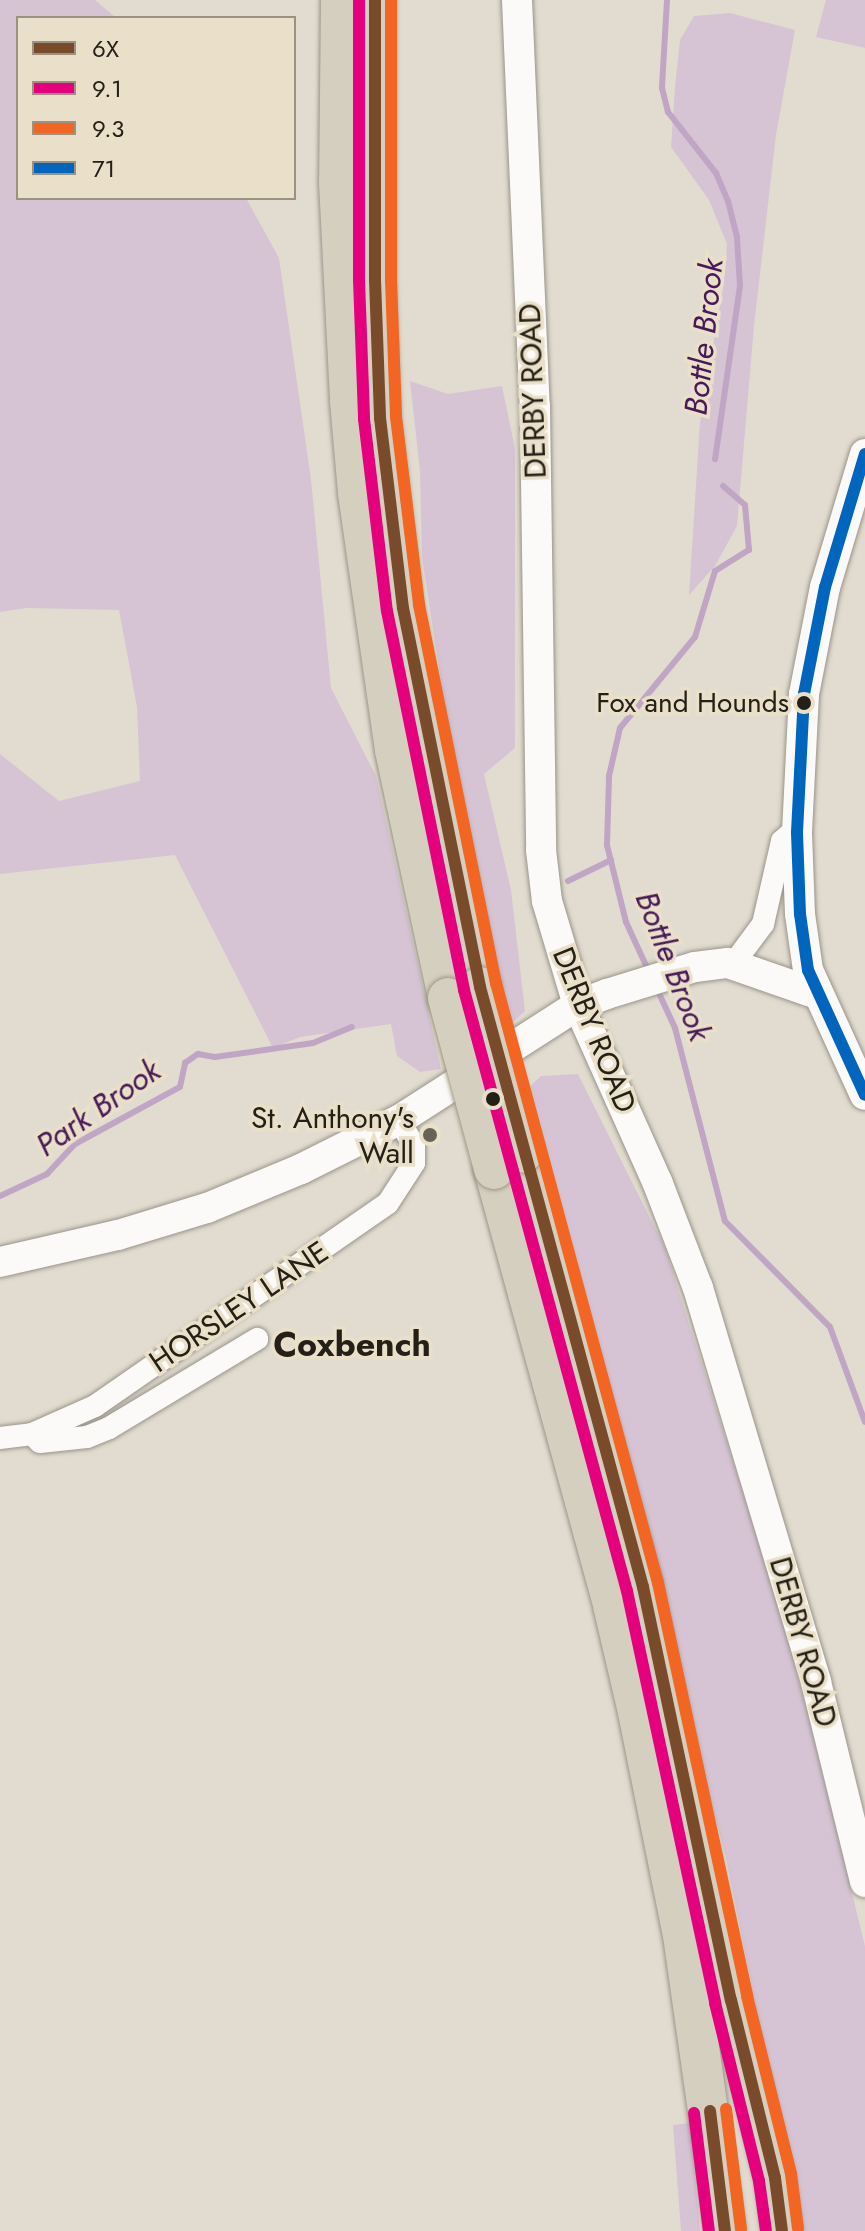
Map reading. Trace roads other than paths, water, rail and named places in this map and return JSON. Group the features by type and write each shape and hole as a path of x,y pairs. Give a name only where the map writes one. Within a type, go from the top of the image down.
{"highway":[{"path":"341,0 339,182 349,386 358,493 395,750 509,1161 656,1794 703,2052 725,2231"},
{"path":"375,0 375,264 380,418 403,608 464,992"},
{"path":"509,1161 643,1587 738,2028 775,2178 782,2231"},
{"path":"738,2028 759,2231"}],"main road":[{"name":"DERBY ROAD","path":"517,0 535,406 541,850 551,922 578,1005 658,1184 698,1288 816,1682 865,1882"},
{"path":"865,454 825,587 804,694 797,833 800,914 808,970 865,1095"},
{"path":"0,1262 118,1235 207,1208 301,1169 399,1120 578,1005 666,975 734,963 817,994"}],"street":[{"path":"734,963 763,924 782,841 790,834 797,833"},
{"name":"HORSLEY LANE","path":"0,1438 32,1434 95,1406 388,1203 414,1163 414,1146 399,1120"},
{"path":"32,1434 40,1442 87,1437 109,1428 257,1339"}],"waterway":[{"name":"Bottle Brook","path":"667,0 662,88 668,112 716,173 728,201 737,238 740,286 715,459"},
{"name":"Bottle Brook","path":"649,972 626,922 607,845 609,776 620,728 695,637 715,571 749,550 745,505 723,486"},
{"name":"Park Brook","path":"568,881 611,860"},
{"name":"Bottle Brook","path":"657,989 675,1028 725,1221 830,1327 865,1422"},
{"name":"Park Brook","path":"0,1196 47,1174 75,1144 180,1087 185,1063 198,1054 215,1057 313,1043 352,1027"}],"place":[{"name":"Fox and Hounds","path":"804,703"},
{"name":"St. Anthony's Wall","path":"430,1135"}],"district":[{"name":"Coxbench","path":"352,1345"}]}
